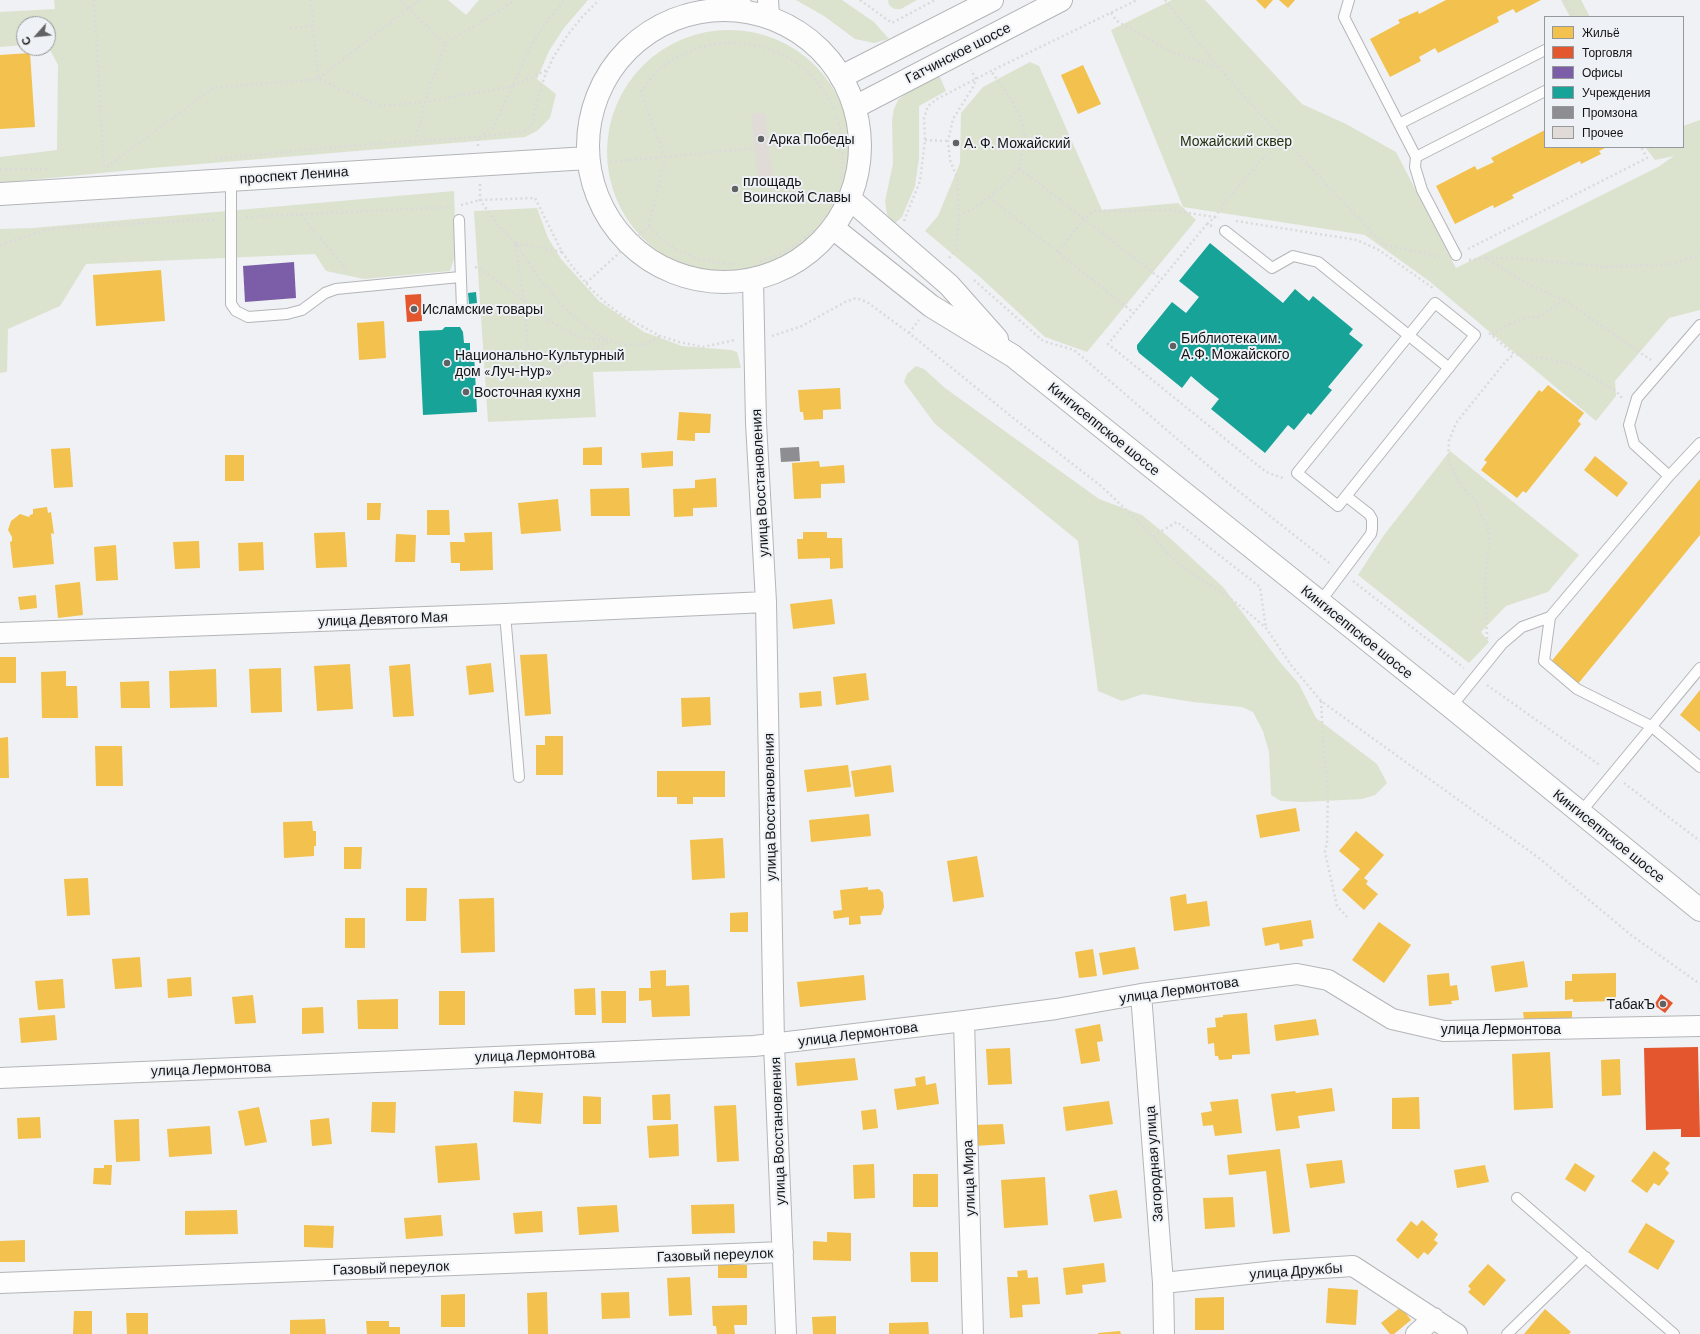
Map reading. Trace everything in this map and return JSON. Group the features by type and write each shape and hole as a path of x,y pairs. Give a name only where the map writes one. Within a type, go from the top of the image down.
{"main road":[{"name":"Гатчинское шоссе","path":"842,112 1061,0"},
{"path":"841,77 988,1"},
{"path":"741,5 768,9 787,25 808,39 827,56 841,77 842,112 860,138 858,169 844,193 844,211 823,228 813,250 794,263 774,273 750,269 728,283 702,281 678,275 655,264 629,245 607,217 591,178 588,158 588,133 592,108 601,86 614,65 630,46 649,31 671,20 694,13 741,5"},
{"name":"проспект Ленина","path":"0,194 588,158"},
{"name":"Кингисеппское шоссе","path":"844,193 949,285 1012,356"},
{"name":"Кингисеппское шоссе","path":"823,228 931,306 1012,356 1320,602 1700,910"}],"street":[{"name":"улица Восстановления","path":"750,269 756,423 766,602 774,1044 786,1334"},
{"name":"улица Девятого Мая","path":"0,633 505,614 766,602"},
{"name":"улица Лермонтова","path":"0,1078 754,1046 1056,1009 1141,994 1297,974 1328,980 1392,1019 1444,1031 1700,1026"},
{"name":"Загородная улица","path":"1141,994 1163,1283 1164,1334"},
{"name":"улица Мира","path":"964,1021 973,1334"},
{"name":"Газовый переулок","path":"0,1283 783,1252"},
{"name":"улица Дружбы","path":"1163,1283 1276,1271 1353,1266 1457,1334"},
{"path":"1416,1334 1434,1318"}],"lane":[{"path":"1349,0 1344,17 1416,157 1415,167 1422,190 1456,255"},
{"path":"1399,124 1544,51"},
{"path":"1416,157 1544,92"},
{"path":"231,179 231,304 236,311 248,317 287,314 302,310 336,288 460,277"},
{"path":"459,220 462,310"},
{"path":"1225,231 1272,268 1293,256 1318,262 1449,368"},
{"path":"1434,303 1475,335 1449,368 1338,506 1297,473 1434,303"},
{"path":"1669,476 1634,444 1629,425 1637,398 1700,326"},
{"path":"1450,707 1502,644 1522,627 1550,617 1669,476 1700,443"},
{"path":"1320,602 1371,534 1373,524 1369,514 1346,496"},
{"path":"505,614 520,777"},
{"path":"1550,617 1544,661 1577,689 1651,726 1700,767"},
{"path":"1580,813 1700,668"},
{"path":"1517,1198 1674,1334"},
{"path":"1507,1334 1586,1257"}],"path":[{"path":"94,0 104,170"},
{"path":"311,0 318,79"},
{"path":"400,0 445,44"},
{"path":"318,79 419,0"},
{"path":"415,142 425,102 445,44 516,0"},
{"path":"478,137 493,128 532,44 548,20 565,0"},
{"path":"215,159 349,146 478,137 522,132 532,125 537,101 554,56 582,17 599,0"},
{"path":"860,0 892,23 935,0"},
{"path":"908,226 904,222 920,181 925,140 924,118 928,106 991,71 1136,0"},
{"path":"1165,0 1219,68 1283,139 1384,245 1443,258"},
{"path":"1565,0 1573,16"},
{"path":"1111,13 1117,21 1173,53 1219,68"},
{"path":"290,28 314,26"},
{"path":"586,283 649,226 666,157 641,92 662,67 679,56 698,48 718,43 739,43 760,46 779,53 797,63 812,76 842,112 842,172 844,193"},
{"path":"104,170 213,88 318,79 380,106 425,102 513,86 548,70"},
{"path":"959,216 989,197 1003,186 1019,168 1025,134 1019,115 1009,96 991,71"},
{"path":"952,255 956,250 959,216 957,178 950,160 948,141 953,119 973,87 976,79"},
{"path":"769,146 842,138"},
{"path":"1283,139 1258,164 1226,201 1215,217 1207,224 1108,344 1266,472 1291,480 1297,473"},
{"path":"925,140 948,141"},
{"path":"610,162 755,148"},
{"path":"1456,255 1647,158 1642,148"},
{"path":"1019,168 1161,280"},
{"path":"0,169 48,169"},
{"path":"104,170 112,169"},
{"path":"989,197 1134,313"},
{"path":"0,245 45,230 56,228 458,206 480,200 535,198 562,252 586,283 607,304 623,316 660,336 679,342 703,347 738,340"},
{"path":"480,200 497,224 515,243 541,281 563,306 596,334 622,345 635,346 646,344 660,336"},
{"path":"301,214 359,286"},
{"path":"1058,252 1084,219"},
{"path":"1207,224 1225,231"},
{"path":"649,226 658,236 677,250 696,258 717,264 750,269 780,254 823,228"},
{"path":"515,243 562,252"},
{"path":"515,243 524,300 528,350 535,369 542,372 558,370 610,340"},
{"path":"1379,250 1384,245"},
{"path":"943,254 953,262"},
{"path":"1466,260 1514,258 1609,267 1671,264 1700,255"},
{"path":"1486,258 1524,282 1564,300 1663,368"},
{"path":"460,261 480,269 524,300 548,320 569,332 586,339 610,340"},
{"path":"974,280 1043,341 1074,350 1227,482 1475,677 1612,774 1700,840"},
{"path":"770,336 802,326 845,302 856,298 867,302 909,332 1012,417 1101,486 1153,536 1176,562 1238,604 1266,628 1291,665 1321,701 1539,858 1631,935 1700,984"},
{"path":"1492,335 1503,327 1524,318 1541,316 1564,300"},
{"path":"909,332 923,315"},
{"path":"1488,660 1485,578 1490,534 1475,500 1463,488 1448,459 1449,441 1456,423 1506,361 1514,354 1569,363 1616,391 1633,411"},
{"path":"1153,536 1177,522 1260,587 1266,628"},
{"path":"1321,701 1324,756 1328,789 1326,852 1337,906 1347,917"}],"green space":[{"path":"54,0 448,0 466,15 479,0 588,0 564,28 549,51 537,79 556,94 550,118 537,131 525,137 152,168 0,183 0,157 57,150 58,65 53,56 56,56 56,16 16,16 16,46 0,47 0,12 55,9"},
{"path":"796,0 842,0 874,22 889,39 874,43 855,39 824,16"},
{"path":"888,0 917,0 901,9 894,9 889,5"},
{"name":"Можайский сквер","path":"1172,0 1205,0 1302,104 1346,124 1396,152 1456,268 1658,167 1674,156 1655,160 1646,148 1684,148 1684,126 1700,120 1700,310 1669,318 1615,381 1616,396 1596,421 1429,281 1365,235 1183,207 1111,30"},
{"path":"1561,0 1581,0 1589,16 1569,16"},
{"path":"717,30 741,30 765,35 787,44 807,57 816,65 831,84 842,105 849,128 851,152 849,176 842,199 831,220 816,239 807,247 787,260 765,269 741,274 717,274 693,269 671,260 651,247 634,230 621,210 612,188 607,164 607,140 612,116 621,94 634,74 651,57 671,44 693,35"},
{"path":"1030,62 1039,66 1102,210 1178,203 1196,220 1087,352 1045,337 980,277 925,231 938,216 960,163 961,113 983,87"},
{"path":"939,75 946,91 919,106 919,158 915,186 902,217 893,225 887,214 885,201 893,164 892,120 894,109 898,100 909,91"},
{"path":"454,191 456,253 450,271 364,279 326,271 315,254 86,264 60,306 8,329 7,372 0,373 0,229 33,228"},
{"path":"537,208 548,238 561,259 599,301 644,332 682,346 731,350 737,352 741,368 593,372 596,417 488,422 474,211"},
{"path":"916,366 924,369 945,388 1099,499 1142,515 1170,538 1223,587 1279,661 1299,684 1316,718 1377,764 1387,783 1375,795 1362,799 1303,802 1281,801 1271,795 1269,752 1263,731 1253,712 1242,707 1193,702 1143,694 1122,701 1098,691 1078,541 935,424 904,382 907,374"},
{"path":"1450,451 1579,555 1548,592 1506,606 1481,632 1489,642 1469,663 1358,575 1384,535"}],"building: Жильё":[{"path":"1256,0 1273,0 1265,9"},
{"path":"1279,0 1295,0 1288,8"},
{"path":"1446,0 1541,0 1516,13 1513,9 1497,17 1499,22 1438,53 1435,48 1419,57 1421,61 1390,77 1370,39 1400,23 1398,20 1418,11 1419,14"},
{"path":"16,54 16,56 30,56 35,127 0,129 0,55"},
{"path":"1083,65 1101,104 1078,114 1061,75"},
{"path":"1544,131 1544,148 1605,148 1599,151 1601,154 1581,164 1580,161 1512,195 1514,198 1494,208 1493,205 1455,224 1436,186 1475,166 1477,170 1494,162 1491,158"},
{"path":"161,270 165,321 96,326 93,275"},
{"path":"384,321 386,358 359,360 357,323"},
{"path":"1548,385 1584,413 1578,421 1581,424 1526,493 1523,491 1517,498 1481,470 1487,462 1484,460 1539,390 1542,392"},
{"path":"840,388 841,409 823,410 823,419 804,420 803,412 800,412 798,390"},
{"path":"679,412 711,414 710,433 695,433 695,441 677,440"},
{"path":"602,447 602,465 583,465 583,448"},
{"path":"70,448 73,487 54,488 51,449"},
{"path":"673,451 673,466 642,468 641,453"},
{"path":"225,455 244,455 244,481 225,481"},
{"path":"1595,456 1628,483 1617,497 1584,470"},
{"path":"819,461 820,467 844,465 845,483 821,484 821,498 794,499 792,463"},
{"path":"716,478 717,507 693,508 693,516 674,517 673,489 695,488 695,480"},
{"path":"1700,479 1700,535 1577,685 1550,663"},
{"path":"629,488 630,516 591,516 590,489"},
{"path":"558,499 561,531 521,534 518,503"},
{"path":"367,503 381,503 380,520 367,520"},
{"path":"47,507 48,513 51,512 54,534 51,533 54,564 13,568 10,542 12,541 12,537 8,530 11,521 20,514 29,517 33,514 33,509"},
{"path":"427,510 449,510 450,535 427,535"},
{"path":"345,532 347,567 316,568 314,533"},
{"path":"492,532 493,570 460,571 460,563 451,563 450,542 465,542 464,533"},
{"path":"803,532 827,532 827,538 842,538 843,568 830,569 830,558 798,559 797,539 803,539"},
{"path":"396,534 416,535 415,562 395,562"},
{"path":"199,541 200,568 175,569 173,542"},
{"path":"263,542 264,570 239,571 238,543"},
{"path":"116,545 118,580 96,581 94,547"},
{"path":"80,582 83,615 58,618 55,585"},
{"path":"36,595 37,608 20,610 18,597"},
{"path":"832,599 835,624 793,629 790,604"},
{"path":"547,654 551,714 525,716 520,655"},
{"path":"0,657 16,657 16,683 0,683"},
{"path":"491,663 494,692 469,695 466,666"},
{"path":"350,664 353,709 317,711 314,666"},
{"path":"410,664 414,716 393,717 389,666"},
{"path":"281,668 282,712 251,713 249,669"},
{"path":"216,669 217,707 170,708 169,671"},
{"path":"66,671 66,686 77,686 78,718 42,718 41,672"},
{"path":"866,673 869,700 836,705 833,677"},
{"path":"149,681 150,708 121,708 120,682"},
{"path":"1700,690 1700,732 1680,715"},
{"path":"821,691 822,706 800,708 799,693"},
{"path":"710,697 711,725 682,727 681,698"},
{"path":"545,736 563,736 563,775 536,775 536,745 545,745"},
{"path":"8,737 9,778 0,778 0,738"},
{"path":"95,746 122,746 123,786 96,786"},
{"path":"848,765 851,787 807,792 804,770"},
{"path":"891,765 894,792 855,797 851,771"},
{"path":"657,771 725,771 725,797 693,797 693,804 677,804 677,797 657,797"},
{"path":"1296,808 1300,831 1260,838 1256,815"},
{"path":"869,814 871,836 811,842 809,820"},
{"path":"312,821 313,831 316,831 314,856 284,858 283,822"},
{"path":"1356,831 1384,855 1364,878 1368,881 1366,884 1378,894 1364,910 1342,890 1360,869 1339,851"},
{"path":"723,838 725,878 692,880 690,840"},
{"path":"344,847 362,847 361,869 344,869"},
{"path":"977,856 984,897 953,902 947,861"},
{"path":"88,878 90,915 67,916 64,879"},
{"path":"868,887 868,890 879,889 883,893 884,907 881,915 860,916 861,924 849,925 849,917 834,919 833,911 842,910 840,890"},
{"path":"406,888 427,888 426,921 406,921"},
{"path":"1186,894 1187,904 1207,901 1210,926 1174,931 1170,897"},
{"path":"494,898 495,952 461,953 459,899"},
{"path":"748,912 748,932 730,932 730,913"},
{"path":"345,918 365,918 365,948 345,948"},
{"path":"1311,920 1314,938 1302,940 1303,946 1280,950 1279,943 1265,946 1262,928"},
{"path":"1379,922 1411,945 1384,983 1352,960"},
{"path":"1135,947 1139,969 1103,975 1099,953"},
{"path":"1093,949 1097,976 1079,978 1075,952"},
{"path":"140,957 142,987 115,989 112,959"},
{"path":"1524,961 1528,987 1495,992 1491,966"},
{"path":"666,970 666,986 689,985 690,1016 652,1017 651,1000 639,1001 639,988 651,988 650,971"},
{"path":"1449,973 1450,986 1457,985 1459,1000 1451,1001 1452,1004 1429,1006 1427,975"},
{"path":"1616,973 1616,1001 1573,1002 1573,999 1565,1000 1565,981 1572,981 1572,974"},
{"path":"864,975 866,1000 800,1007 797,982"},
{"path":"191,977 192,996 168,998 167,979"},
{"path":"63,979 65,1008 38,1010 35,981"},
{"path":"595,988 596,1015 575,1015 574,989"},
{"path":"439,991 465,991 465,1025 439,1025"},
{"path":"601,991 626,991 626,1023 602,1023"},
{"path":"253,995 256,1023 235,1024 232,997"},
{"path":"398,999 398,1029 358,1029 357,1000"},
{"path":"323,1007 324,1033 302,1034 302,1008"},
{"path":"1572,1011 1572,1018 1524,1019 1523,1012"},
{"path":"1247,1013 1250,1054 1232,1055 1232,1059 1219,1060 1218,1056 1215,1056 1214,1043 1208,1044 1207,1028 1216,1027 1215,1018 1223,1017 1223,1015"},
{"path":"55,1015 57,1040 21,1043 19,1018"},
{"path":"1316,1019 1319,1035 1276,1041 1274,1025"},
{"path":"1100,1024 1103,1041 1097,1042 1100,1061 1081,1064 1075,1029"},
{"path":"1010,1048 1012,1084 988,1085 986,1049"},
{"path":"1550,1052 1553,1108 1514,1110 1512,1054"},
{"path":"855,1058 858,1080 797,1086 795,1063"},
{"path":"1620,1059 1621,1095 1602,1096 1601,1060"},
{"path":"925,1076 926,1085 936,1083 939,1104 897,1110 894,1089 916,1086 915,1078"},
{"path":"1332,1088 1335,1111 1298,1116 1300,1128 1276,1131 1271,1094 1295,1091 1296,1093"},
{"path":"514,1091 543,1093 541,1124 513,1122"},
{"path":"670,1094 671,1120 653,1120 652,1095"},
{"path":"583,1096 601,1097 601,1124 583,1124"},
{"path":"1419,1097 1420,1129 1392,1129 1392,1098"},
{"path":"1238,1099 1242,1133 1215,1136 1213,1125 1203,1126 1201,1113 1212,1111 1210,1102"},
{"path":"1109,1101 1113,1124 1066,1131 1063,1107"},
{"path":"372,1102 396,1102 395,1133 371,1132"},
{"path":"736,1105 739,1161 717,1162 714,1106"},
{"path":"259,1107 267,1142 245,1146 238,1111"},
{"path":"876,1109 878,1128 863,1130 861,1111"},
{"path":"40,1117 41,1138 18,1139 17,1118"},
{"path":"329,1118 332,1144 312,1146 310,1120"},
{"path":"139,1119 140,1161 116,1162 114,1120"},
{"path":"678,1124 679,1156 649,1158 647,1126"},
{"path":"1003,1124 1005,1144 975,1146 974,1125"},
{"path":"210,1126 212,1154 169,1157 167,1129"},
{"path":"477,1143 480,1180 438,1183 435,1146"},
{"path":"1280,1149 1290,1232 1273,1234 1266,1171 1229,1175 1227,1155"},
{"path":"1654,1151 1670,1163 1665,1169 1669,1173 1659,1186 1654,1183 1647,1193 1631,1181"},
{"path":"1342,1160 1345,1183 1310,1188 1306,1164"},
{"path":"1575,1163 1595,1176 1585,1192 1565,1179"},
{"path":"874,1164 875,1198 854,1199 853,1165"},
{"path":"104,1165 112,1165 111,1185 93,1184 94,1168 104,1168"},
{"path":"1485,1165 1489,1182 1457,1188 1454,1170"},
{"path":"913,1174 938,1174 938,1207 913,1207"},
{"path":"1045,1177 1048,1225 1004,1228 1001,1180"},
{"path":"1117,1190 1122,1218 1094,1222 1089,1195"},
{"path":"1233,1197 1235,1227 1205,1229 1203,1198"},
{"path":"734,1204 735,1233 692,1234 691,1205"},
{"path":"617,1205 619,1232 579,1235 577,1207"},
{"path":"237,1210 238,1234 185,1235 185,1211"},
{"path":"542,1211 543,1232 515,1234 513,1213"},
{"path":"441,1215 443,1236 406,1239 404,1218"},
{"path":"1422,1220 1438,1234 1434,1240 1438,1243 1428,1255 1424,1252 1418,1259 1396,1240 1411,1221 1417,1226"},
{"path":"1646,1223 1675,1241 1658,1270 1628,1252"},
{"path":"304,1225 334,1226 333,1248 304,1247"},
{"path":"827,1232 851,1233 851,1261 813,1260 813,1241 827,1242"},
{"path":"25,1240 25,1262 0,1262 0,1241"},
{"path":"910,1252 938,1252 938,1282 911,1282"},
{"path":"1104,1263 1106,1282 1082,1285 1083,1293 1066,1295 1063,1268"},
{"path":"1488,1264 1506,1280 1484,1306 1468,1292 1471,1289 1468,1286"},
{"path":"718,1265 747,1265 747,1278 718,1278"},
{"path":"1027,1270 1028,1278 1038,1277 1040,1304 1022,1305 1023,1317 1010,1318 1007,1277 1018,1277 1017,1271"},
{"path":"690,1277 692,1315 669,1316 667,1278"},
{"path":"1328,1288 1358,1290 1356,1325 1326,1323"},
{"path":"547,1292 548,1334 528,1334 527,1293"},
{"path":"629,1292 630,1318 602,1319 601,1293"},
{"path":"465,1294 465,1327 441,1327 441,1295"},
{"path":"1224,1297 1224,1330 1195,1330 1195,1298"},
{"path":"747,1305 747,1325 734,1325 735,1334 717,1334 716,1326 713,1326 712,1306"},
{"path":"1401,1307 1411,1320 1394,1334 1390,1334 1381,1323"},
{"path":"1545,1309 1571,1332 1569,1334 1524,1334"},
{"path":"74,1311 92,1311 92,1334 73,1334"},
{"path":"126,1313 148,1313 148,1334 127,1334"},
{"path":"836,1316 836,1334 813,1334 812,1317"},
{"path":"325,1319 326,1334 290,1334 290,1320"},
{"path":"366,1321 389,1321 389,1327 400,1327 400,1334 367,1334"},
{"path":"928,1322 929,1334 889,1334 889,1323"},
{"path":"1120,1331 1121,1334 1098,1334 1098,1333"}],"building: Торговля":[{"path":"421,294 422,321 407,322 405,295"},
{"name":"ТабакЪ","path":"1661,994 1673,1003 1665,1013 1654,1005"},
{"path":"1698,1047 1700,1137 1681,1137 1681,1129 1646,1130 1644,1048"}],"building: Офисы":[{"path":"294,262 296,298 245,302 243,266"}],"building: Учреждения":[{"path":"1210,243 1283,303 1295,289 1309,301 1313,296 1353,329 1349,334 1363,345 1328,387 1332,390 1311,415 1308,413 1294,430 1288,425 1265,453 1211,409 1219,399 1191,376 1182,388 1139,353 1137,349 1137,345 1172,302 1186,313 1199,297 1179,281"},
{"path":"476,292 477,303 469,304 468,293"},
{"name":"Национально-Культурный дом «Луч-Нур»","path":"445,327 460,327 463,332 464,343 470,343 470,352 474,352 477,412 423,415 419,331 442,330"}],"building: Промзона":[{"path":"799,447 800,461 781,462 780,448"}],"building: Прочее":[{"name":"Арка Победы","path":"765,113 772,176 758,178 751,114"}],"place":[{"name":"Арка Победы","path":"761,139"},
{"name":"А. Ф. Можайский","path":"956,143"},
{"name":"площадь Воинской Славы","path":"735,189"},
{"name":"Исламские товары","path":"414,309"},
{"name":"Библиотека им. А.Ф. Можайского","path":"1173,346"},
{"name":"Национально-Культурный дом «Луч-Нур»","path":"447,363"},
{"name":"Восточная кухня","path":"466,392"},
{"name":"ТабакЪ","path":"1663,1004"}]}
